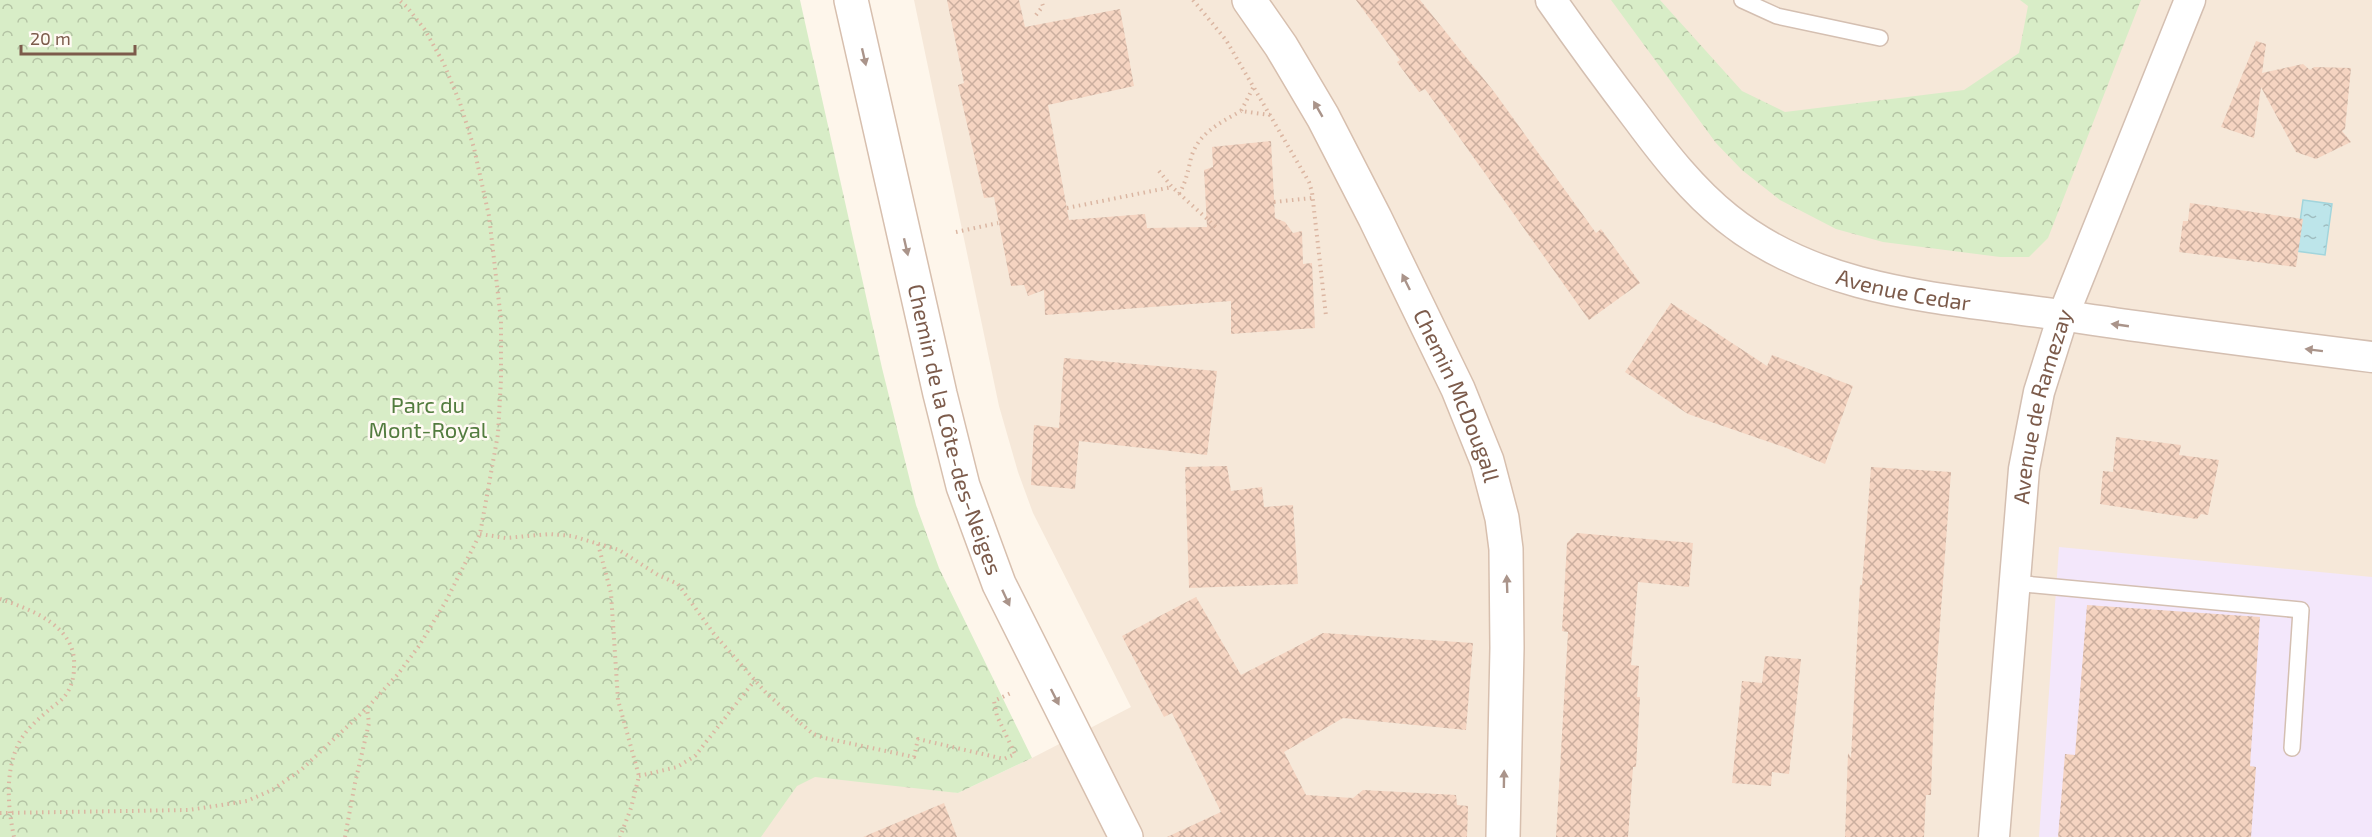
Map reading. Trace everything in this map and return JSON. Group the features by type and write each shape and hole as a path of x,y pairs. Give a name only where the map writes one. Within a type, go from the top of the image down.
{"main road":[{"name":"Chemin de la Côte-des-Neiges","path":"851,0 940,394 966,496 1007,600 1126,837"},
{"name":"Chemin McDougall","path":"1249,0 1302,81 1370,208 1458,389 1487,460 1502,518 1506,549 1507,648 1503,837"}],"street":[{"name":"Avenue Cedar","path":"1551,0 1666,156 1708,202 1759,240 1813,268 1857,283 2131,327 2372,357"},
{"name":"Avenue de Ramezay","path":"1994,837 2021,499 2028,443 2039,392 2063,316 2190,0"}],"lane":[{"path":"1742,0 1777,16 1819,27 1880,38"},
{"path":"2014,583 2301,610 2292,748"}],"path":[{"path":"0,813 189,810 247,801 272,790 302,770 367,708 398,674 420,646 480,534 498,434 501,380 501,320 489,216 474,148 448,74 425,30 399,0"},
{"path":"1036,15 1043,6 1041,0"},
{"path":"1192,0 1226,40 1309,182 1326,316"},
{"path":"1179,194 1185,184 1192,155 1200,139 1211,129 1241,111 1254,88"},
{"path":"1241,111 1270,115"},
{"path":"1159,171 1179,194 1217,228"},
{"path":"1067,208 1172,187"},
{"path":"1274,202 1312,198"},
{"path":"956,232 998,223"},
{"path":"480,534 506,538 550,534 572,536 619,550 658,575 678,584 714,634 767,694 813,734 914,757 918,739 1004,759 1015,754 997,716 994,701 1007,694"},
{"path":"597,544 611,593 618,700 639,777 620,837"},
{"path":"0,599 52,623 68,638 75,657 74,679 64,698 31,727 18,744 10,766 10,814 14,837"},
{"path":"639,777 677,767 695,756 755,680"},
{"path":"345,837 369,723 367,708"}],"shaded area":[{"path":"914,0 2372,0 2372,837 746,837 808,761 958,793 1131,707 1033,513 1018,472 999,406"},
{"path":"2059,547 2372,577 2372,837 2039,837"}],"green space":[{"name":"Parc du Mont-Royal","path":"0,0 800,0 882,368 916,505 939,568 1032,758 958,793 815,777 797,786 761,837 0,837"},
{"path":"1611,0 1660,0 1742,91 1785,112 1964,90 2019,53 2028,6 2020,0 2141,0 2048,238 2029,257 2000,257 1883,242 1836,229 1780,200 1742,170 1716,143"}],"water":[{"path":"2303,200 2332,204 2325,255 2296,251"}],"building":[{"path":"947,0 1019,0 1025,27 1120,9 1134,86 1048,105 1069,220 1145,214 1147,228 1207,227 1204,170 1213,167 1212,147 1271,141 1275,218 1285,222 1293,233 1302,231 1303,264 1312,263 1315,328 1231,334 1231,301 1045,315 1044,290 1028,296 1024,285 1011,286 994,197 984,198 958,85 964,83"},
{"path":"1356,0 1420,0 1495,93 1596,233 1601,229 1640,283 1589,320 1425,89 1419,92 1397,62 1400,60"},
{"path":"2256,41 2266,44 2262,73 2303,64 2310,70 2314,67 2351,68 2345,129 2342,131 2351,142 2316,159 2296,152 2261,87 2254,138 2221,127"},
{"path":"2190,203 2303,219 2296,267 2179,252 2183,221 2188,221"},
{"path":"1671,303 1767,366 1772,355 1853,386 1825,464 1784,447 1688,414 1625,372"},
{"path":"1064,358 1217,371 1207,455 1079,441 1075,489 1031,485 1034,425 1059,428"},
{"path":"2116,437 2181,445 2179,455 2219,460 2208,515 2201,514 2197,519 2100,504 2103,471 2113,472"},
{"path":"1227,466 1231,491 1262,487 1264,507 1293,505 1298,584 1189,588 1185,467"},
{"path":"1871,467 1951,472 1934,706 1931,795 1926,795 1924,837 1845,837 1848,753 1851,758 1860,585 1862,585"},
{"path":"1577,533 1693,543 1689,587 1638,582 1631,665 1639,666 1637,697 1640,697 1636,767 1633,767 1628,837 1556,837 1568,632 1562,631 1567,543"},
{"path":"1196,597 1241,675 1323,633 1473,643 1466,730 1343,718 1284,752 1306,795 1353,798 1363,790 1456,795 1457,805 1468,806 1467,837 1167,837 1221,812 1172,713 1164,717 1122,636"},
{"path":"2087,605 2260,617 2250,766 2256,767 2251,837 2058,837 2065,754 2075,755"},
{"path":"1765,656 1801,659 1789,774 1772,772 1771,786 1732,783 1742,681 1762,683"},
{"path":"944,803 957,837 863,837"}]}
